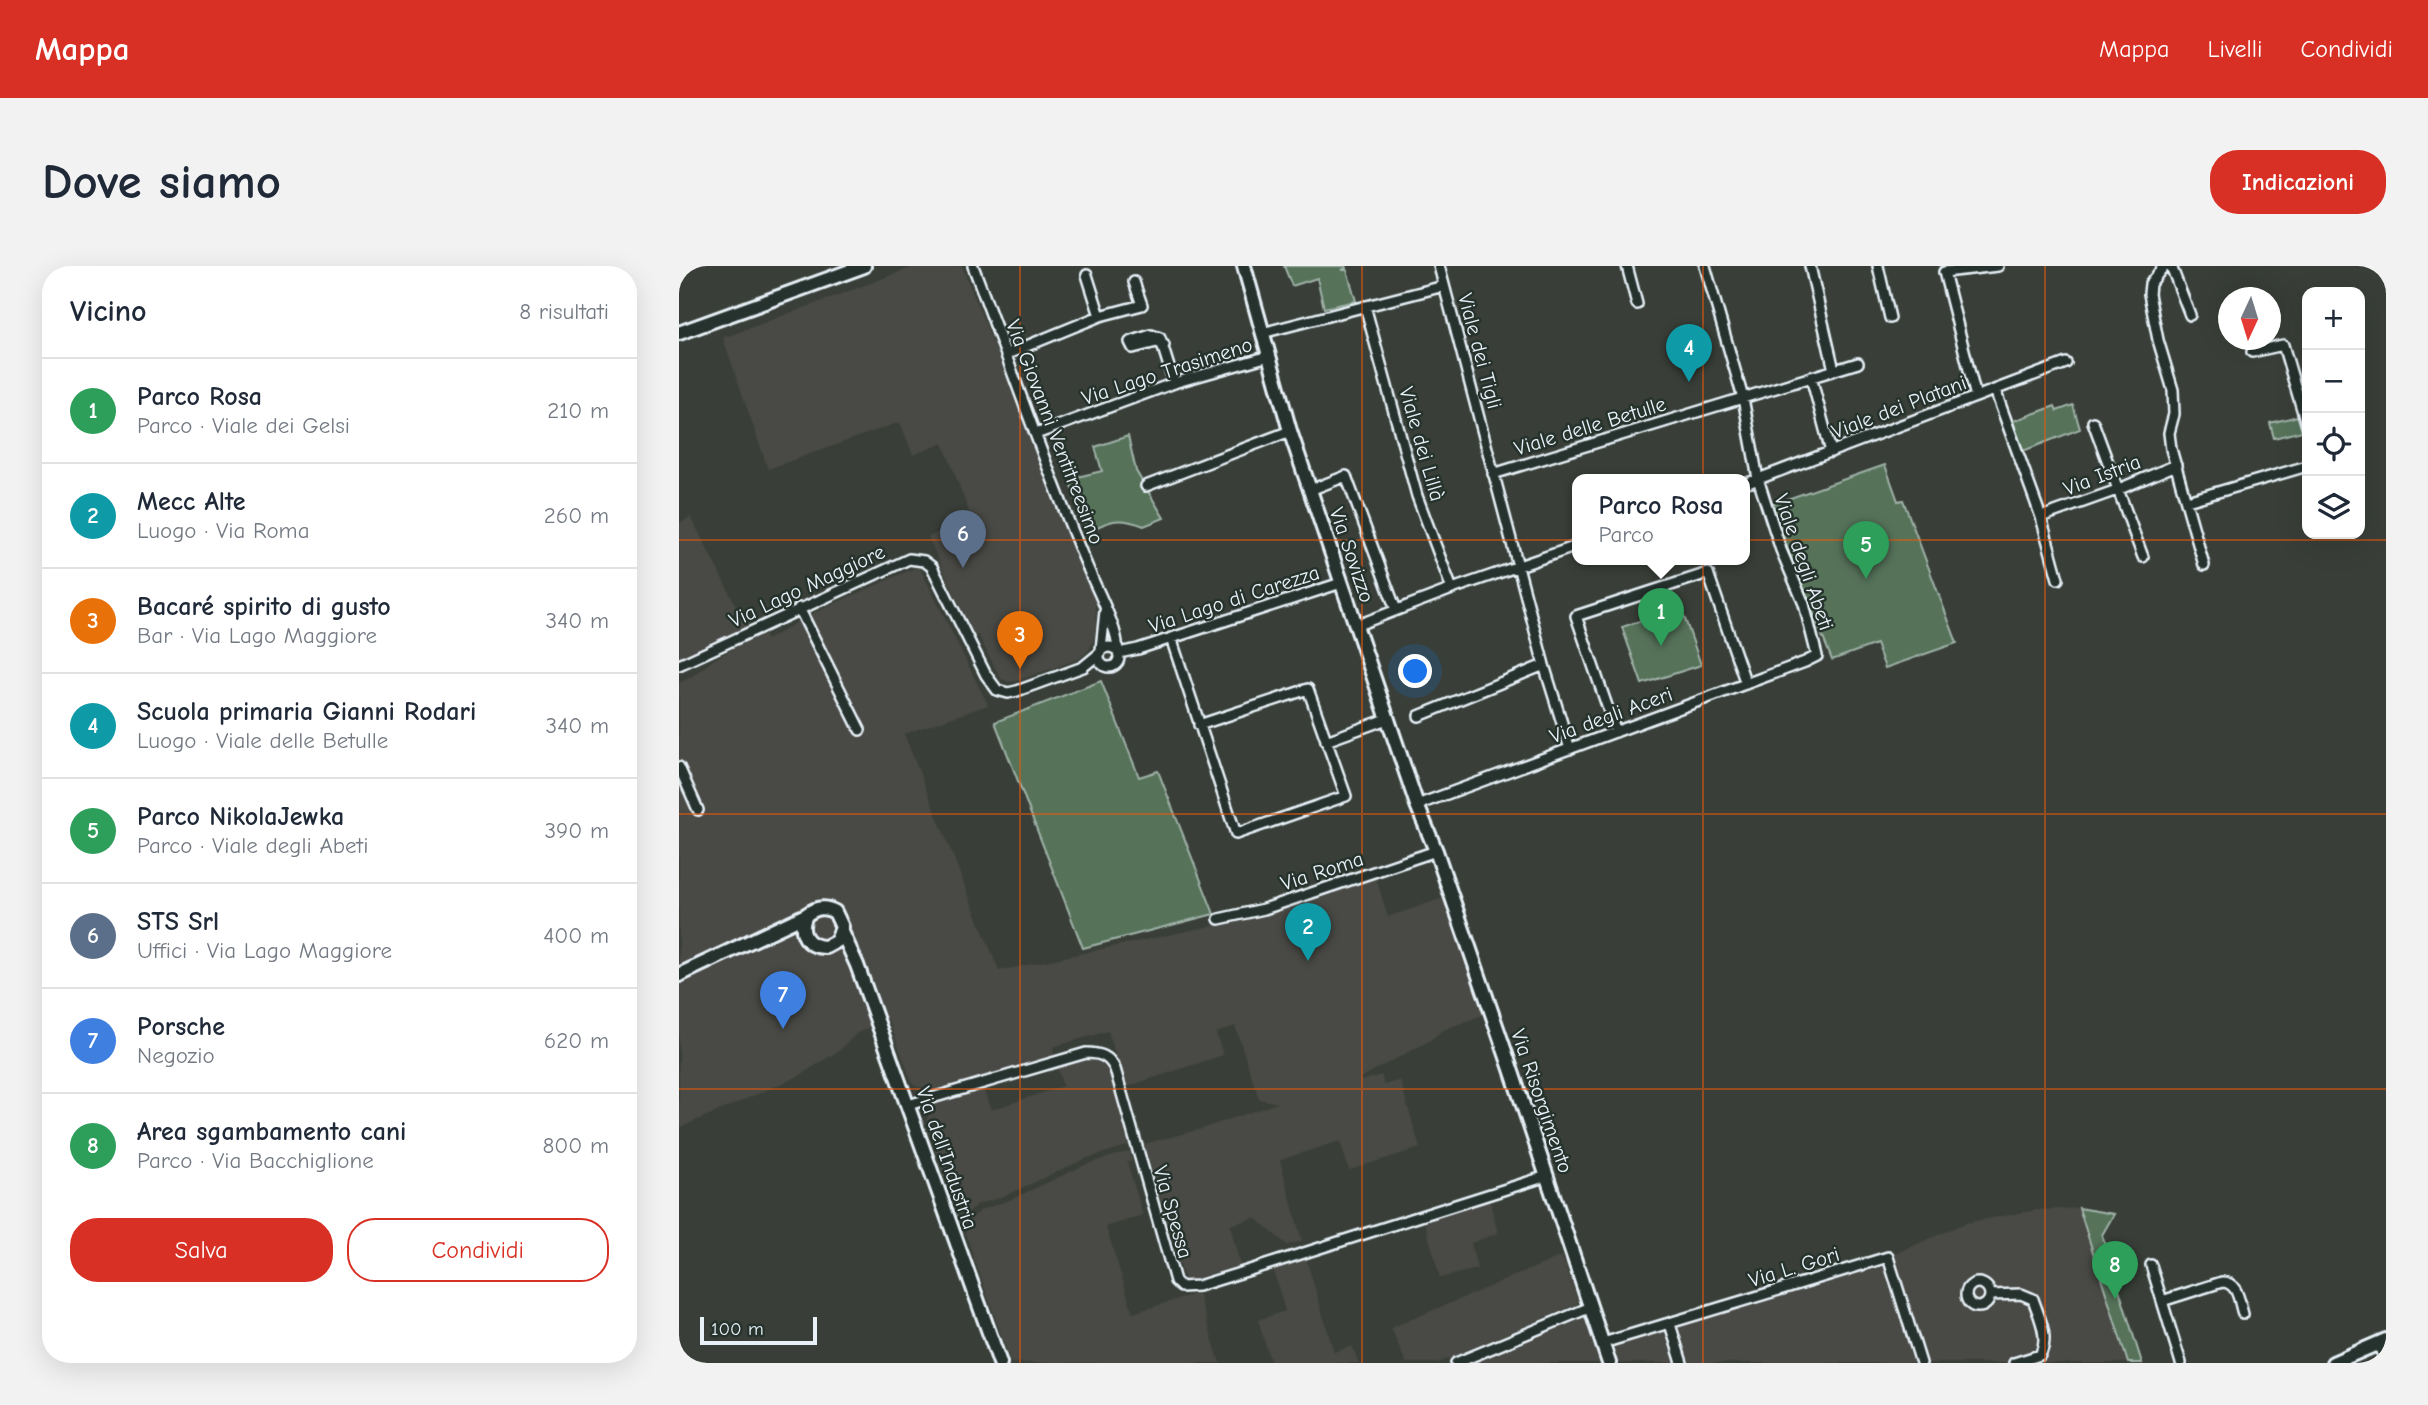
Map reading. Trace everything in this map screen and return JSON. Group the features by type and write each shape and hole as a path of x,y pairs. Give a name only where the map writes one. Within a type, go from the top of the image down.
{"street":[{"path":"679,332 864,266"},
{"name":"Via Giovanni Ventitreesimo","path":"973,266 1069,523 1119,642 1118,654"},
{"name":"Viale dei Tigli","path":"1439,266 1544,665 1570,748"},
{"path":"1627,266 1637,304"},
{"name":"Viale degli Abeti","path":"1705,266 1743,398 1758,479 1781,550 1804,604 1817,656"},
{"path":"1810,266 1834,370"},
{"path":"1878,266 1890,318"},
{"path":"1976,397 1944,272 1998,266"},
{"path":"2164,266 2150,284 2149,295 2158,340 2173,390 2174,414 2169,433 2204,565"},
{"path":"2171,266 2190,315"},
{"name":"Via Sovizzo","path":"1248,267 1262,333 1290,431 1387,719 1436,851"},
{"path":"1087,275 1100,316"},
{"path":"1007,354 1100,316 1142,305 1134,282"},
{"path":"1262,333 1444,286"},
{"name":"Viale dei Lillà","path":"1365,306 1417,496 1452,589"},
{"path":"1164,345 1174,383"},
{"path":"2252,352 2283,345 2303,413"},
{"name":"Via Lago Trasimeno","path":"1036,434 1174,383 1269,356"},
{"name":"Viale delle Betulle","path":"1493,474 1858,363"},
{"name":"Viale dei Platani","path":"1750,482 2066,363"},
{"path":"1811,377 1831,452"},
{"path":"1995,390 2041,517 2058,579"},
{"path":"2094,422 2143,557"},
{"path":"1146,486 1290,431"},
{"name":"Via Istria","path":"2041,517 2176,465"},
{"path":"2187,501 2302,467"},
{"path":"1310,490 1346,476 1395,610"},
{"path":"1356,626 1452,589 1572,548"},
{"name":"Via Lago Maggiore","path":"679,665 909,559 925,561 938,575 986,675 997,690 1008,693 1017,691 1083,667"},
{"path":"1616,732 1576,616 1707,573 1747,684"},
{"name":"Via Lago di Carezza","path":"1118,654 1341,583"},
{"path":"799,608 860,730"},
{"name":"Via Giovanni Ventitreesimo","path":"1100,652 1105,609"},
{"path":"1171,638 1199,725 1236,834 1346,796 1308,689 1199,725"},
{"path":"1107,647 1118,654 1111,667 1083,667 1107,647"},
{"path":"1100,652 1100,660 1104,666"},
{"name":"Via degli Aceri","path":"1417,805 1817,656"},
{"path":"1419,716 1544,665"},
{"path":"1326,741 1387,719"},
{"path":"679,767 698,810"},
{"name":"Via Roma","path":"1219,919 1264,909 1436,851"},
{"name":"Via Risorgimento","path":"1436,851 1609,1363"},
{"path":"679,975 812,910 824,907 835,912 841,921 842,932 837,941 826,947"},
{"path":"803,935 806,915"},
{"path":"773,929 803,935 811,944 826,947 857,965"},
{"name":"Via dell'Industria","path":"842,932 857,965 1000,1363"},
{"name":"Via Spessa","path":"908,1105 1086,1053 1096,1053 1108,1058 1115,1069 1174,1281 1181,1287 1198,1286 1255,1269 1547,1177"},
{"name":"Via L. Gori","path":"1603,1343 1888,1257 1921,1363"},
{"path":"2151,1265 2181,1363"},
{"path":"2162,1301 2229,1282 2235,1286 2243,1314"},
{"path":"1990,1295 2021,1294 2033,1299 2045,1346 2040,1355 2014,1363"},
{"path":"1456,1363 1591,1307"},
{"path":"1670,1324 1682,1363"},
{"path":"2333,1363 2382,1342 2386,1363"}],"shaded area":[{"path":"916,266 962,266 1093,592 1096,610 1095,637 1089,650 1079,659 1016,681 1001,679 978,635 974,636 928,537 971,517 943,443 913,455 900,422 768,469 723,338"},
{"path":"691,517 748,629 679,660 679,523"},
{"path":"919,566 988,705 904,734 999,971 1262,915 1376,878 1388,917 1446,897 1488,1013 1443,1030 1429,1041 1360,1078 1362,1081 1381,1075 1384,1085 1400,1080 1420,1148 1349,1170 1340,1141 1280,1160 1302,1241 1287,1245 1255,1218 1230,1225 1240,1265 1185,1282 1144,1144 1201,1129 1278,1103 1259,1099 1235,1026 1216,1033 1223,1055 1126,1087 1108,1031 1053,1047 1054,1057 936,1091 917,1087 912,1083 888,1019 857,1033 840,1050 799,1076 679,1128 679,683 753,637 764,635 767,640 813,613"},
{"path":"1093,1057 1109,1068 1130,1145 1085,1159 1004,1196 976,1205 971,1211 960,1215 957,1213 926,1123 930,1110 940,1100 983,1088 991,1110 1063,1086 1057,1066"},
{"path":"1130,1151 1132,1160 1127,1162 1143,1215 1106,1227 1133,1313 1198,1293 1220,1363 1011,1363 961,1221 1087,1164"},
{"path":"1489,1199 1498,1233 1471,1243 1477,1269 1440,1278 1424,1219"},
{"path":"2079,1208 2128,1363 1921,1363 1888,1257 1965,1223 2036,1210"},
{"path":"1562,1256 1577,1304 1438,1363 1406,1363 1391,1328"},
{"path":"1306,1258 1334,1352 1352,1346 1359,1363 1271,1363 1258,1320 1285,1311 1273,1269"},
{"path":"1885,1263 1916,1363 1617,1363 1612,1346"},
{"path":"1583,1318 1590,1325 1601,1363 1467,1363 1574,1319"}],"green space":[{"path":"1284,266 1345,266 1342,270 1347,270 1356,301 1324,308 1317,278 1292,286"},
{"path":"2073,405 2080,429 2023,451 2013,421 2055,406 2057,411"},
{"path":"2298,416 2302,431 2274,438 2270,423"},
{"path":"1128,436 1136,471 1164,518 1144,526 1128,521 1115,521 1087,532 1069,479 1102,471 1095,447"},
{"path":"1885,465 1898,501 1903,500 1957,643 1885,668 1876,644 1832,660 1770,505"},
{"path":"1684,616 1701,665 1642,684 1622,627 1642,620 1645,627"},
{"path":"1101,681 1139,777 1158,771 1214,914 1083,948 995,722"},
{"path":"2079,1208 2114,1214 2102,1235 2142,1363 2128,1363"}],"place":[{"name":"Scuola primaria Gianni Rodari","path":"1689,382"},
{"name":"STS Srl","path":"963,568"},
{"name":"Parco NikolaJewka","path":"1866,579"},
{"name":"Parco Rosa","path":"1661,646"},
{"name":"Bacaré spirito di gusto","path":"1020,669"},
{"name":"Mecc Alte","path":"1308,961"},
{"name":"Porsche","path":"783,1029"},
{"name":"Area sgambamento cani","path":"2115,1299"}]}
